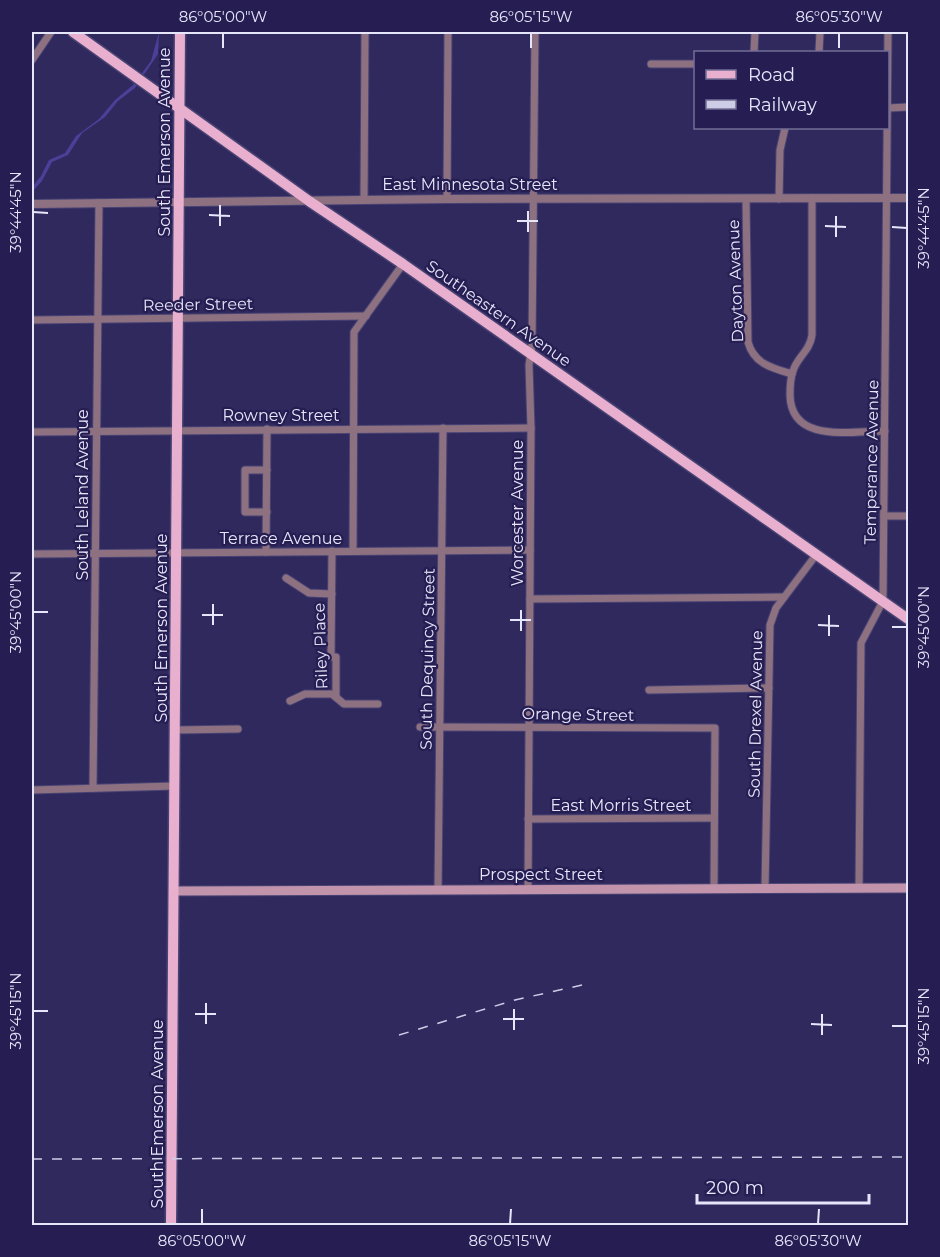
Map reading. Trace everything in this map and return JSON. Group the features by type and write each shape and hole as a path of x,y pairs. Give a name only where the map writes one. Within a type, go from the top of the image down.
{"main road":[{"name":"Southeastern Avenue","path":"73,32 180,106 309,201 531,353 909,619"},
{"name":"South Emerson Avenue","path":"171,1226 180,32"},
{"name":"Prospect Street","path":"174,891 909,888"}],"street":[{"path":"32,60 51,32"},
{"path":"364,199 365,32"},
{"path":"447,198 448,32"},
{"name":"Worcester Avenue","path":"528,889 535,32"},
{"path":"754,32 754,51"},
{"path":"819,51 820,32"},
{"name":"Temperance Avenue","path":"888,32 888,51"},
{"path":"651,64 694,64"},
{"path":"889,108 909,108"},
{"path":"779,199 780,155 785,129"},
{"name":"Temperance Avenue","path":"859,888 861,643 883,601 888,129"},
{"name":"East Minnesota Street","path":"32,204 447,198 909,198"},
{"path":"812,198 812,335 808,349 792,374 791,403 797,418 805,426 818,431 885,431"},
{"name":"Dayton Avenue","path":"746,199 748,342 752,353 761,363 792,374"},
{"name":"South Leland Avenue","path":"93,788 99,203"},
{"path":"353,551 354,332 403,264"},
{"name":"Reeder Street","path":"32,320 366,316"},
{"name":"South Dequincy Street","path":"438,890 443,428"},
{"name":"Rowney Street","path":"32,432 177,429 531,428"},
{"path":"266,552 267,429"},
{"path":"267,470 245,470 245,512 267,512"},
{"path":"884,516 909,516"},
{"name":"Terrace Avenue","path":"32,554 176,551 530,550"},
{"name":"Riley Place","path":"332,551 331,657 336,657 336,697"},
{"name":"South Drexel Avenue","path":"765,888 770,625 773,613 816,555"},
{"name":"Riley Place","path":"287,584 309,593 332,594"},
{"path":"530,599 784,597"},
{"path":"649,690 769,688"},
{"name":"Riley Place","path":"290,702 308,694 336,697 344,704 378,704"},
{"name":"Orange Street","path":"420,727 715,728 714,818"},
{"path":"175,730 238,729"},
{"path":"32,790 175,786"},
{"path":"714,818 714,889"},
{"name":"East Morris Street","path":"528,819 714,818"}],"shaded area":[{"path":"159,32 158,54 135,88 118,101 105,117 82,133 68,155 52,162 42,181 32,192 32,187 49,160 65,153 76,136 99,119 115,100 133,85 151,61"}],"railway":[{"path":"399,1035 515,1000 582,985"},
{"path":"32,1159 908,1157"}]}
